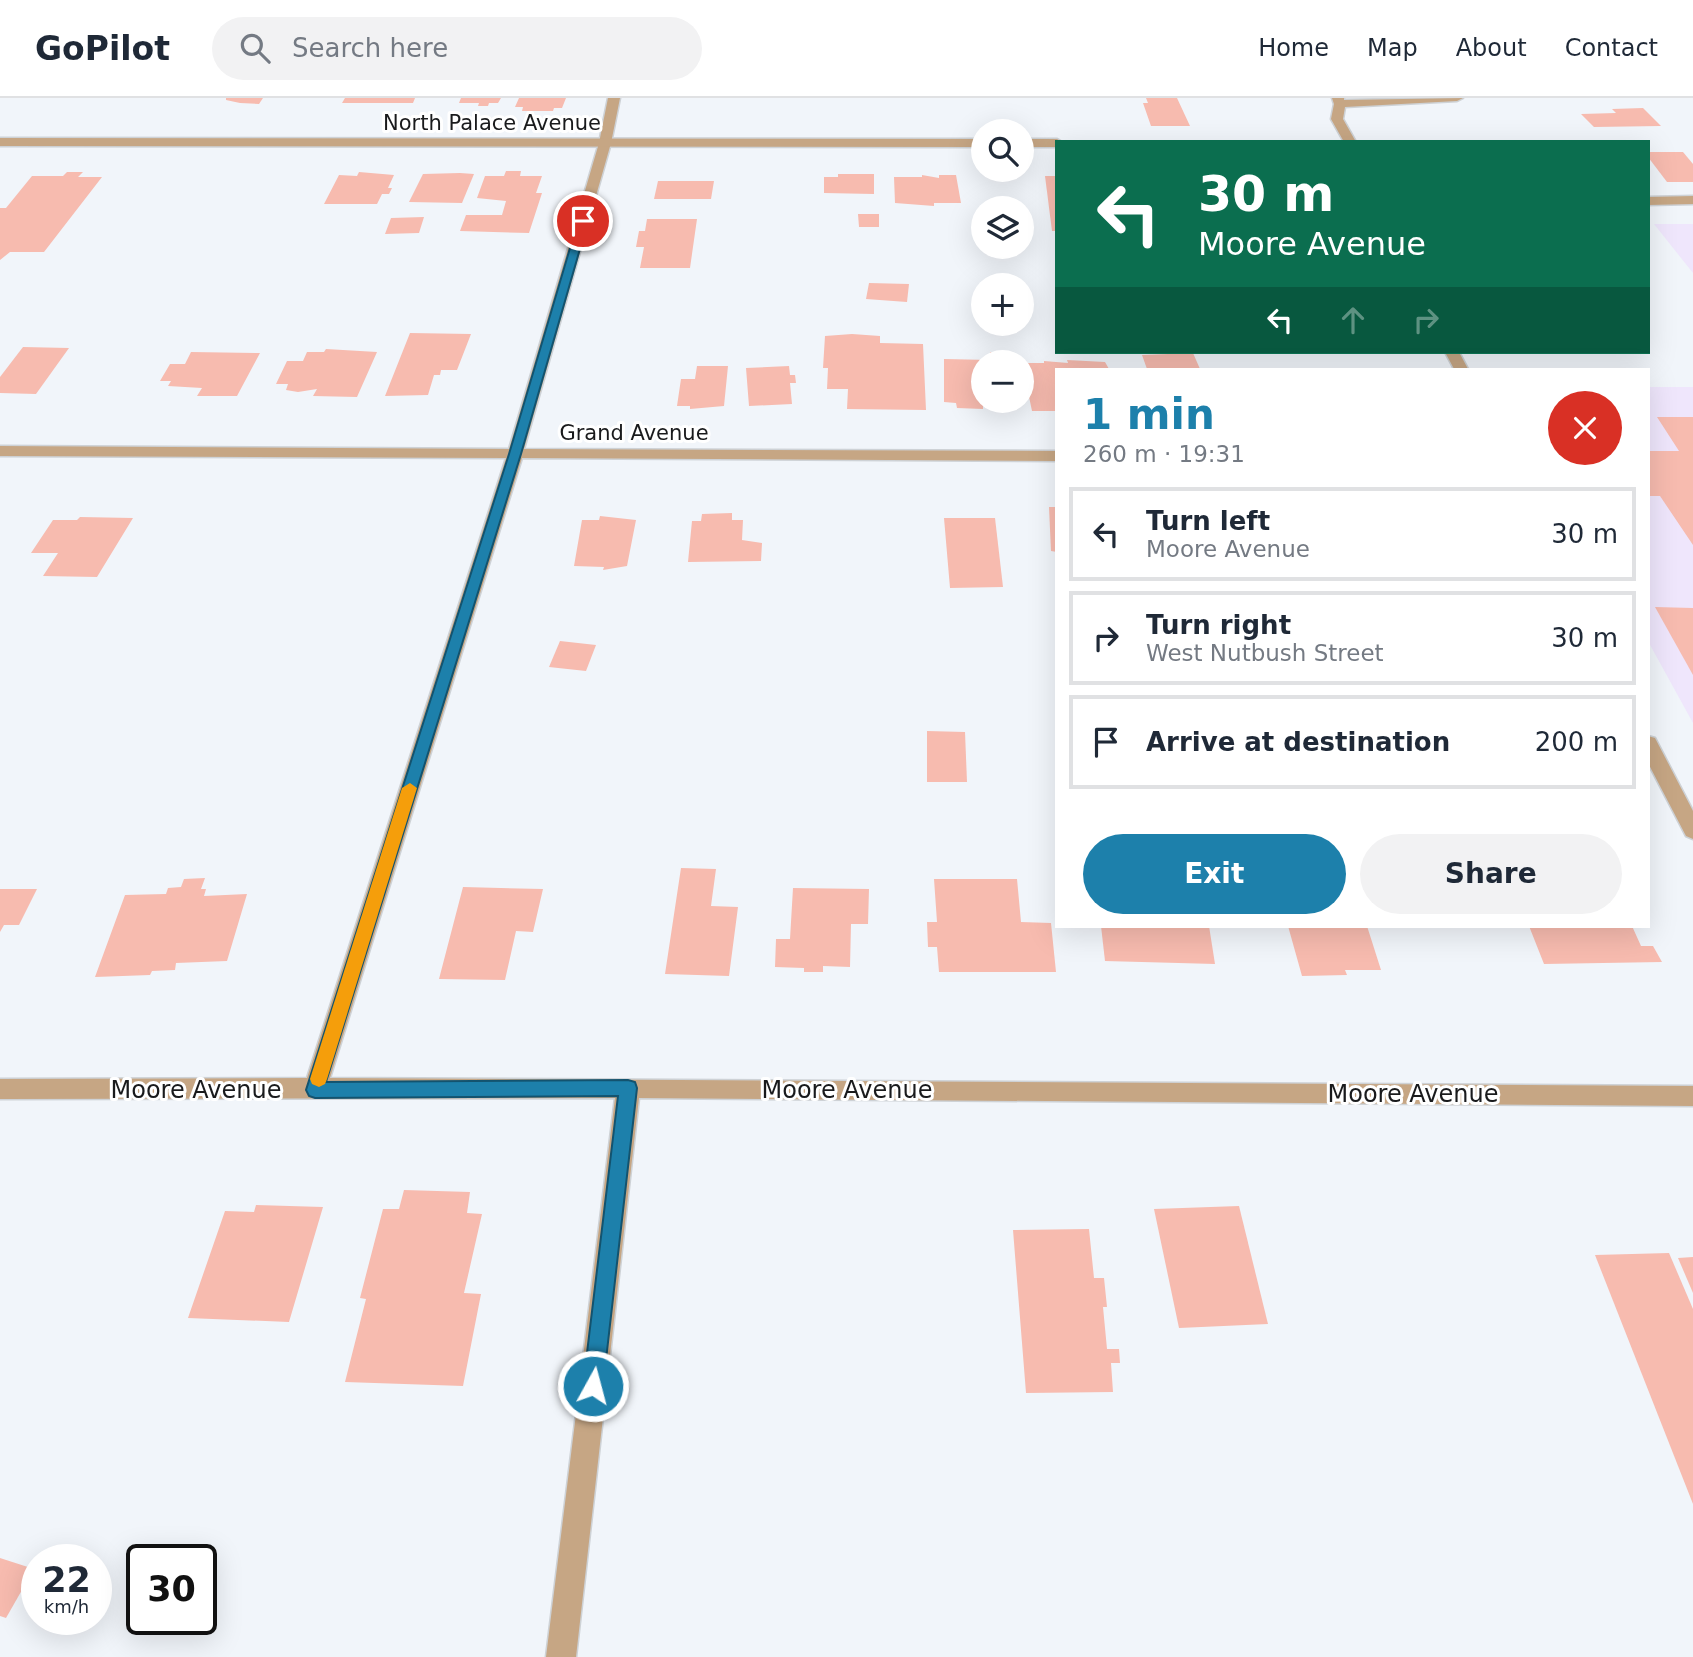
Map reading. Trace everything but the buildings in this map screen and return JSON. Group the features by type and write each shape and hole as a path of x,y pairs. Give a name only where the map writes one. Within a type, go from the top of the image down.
{"street":[{"path":"315,1090 515,454 606,143 614,98"},
{"path":"1349,140 1337,119 1339,101 1457,98"},
{"name":"North Palace Avenue","path":"0,142 971,143"},
{"path":"1034,143 1055,143"},
{"path":"1650,201 1693,201"},
{"name":"Grand Avenue","path":"0,452 1055,456"},
{"path":"1650,747 1693,831"},
{"path":"561,1657 628,1088"},
{"name":"Moore Avenue","path":"0,1089 628,1088 1693,1096"}],"shaded area":[{"path":"1654,224 1693,224 1693,273"},
{"path":"1650,387 1693,387 1693,723 1650,645"}],"slow traffic":[{"path":"319,1079 410,788"}],"route":[{"path":"583,221 515,454 315,1090 628,1088 593,1386"}]}
